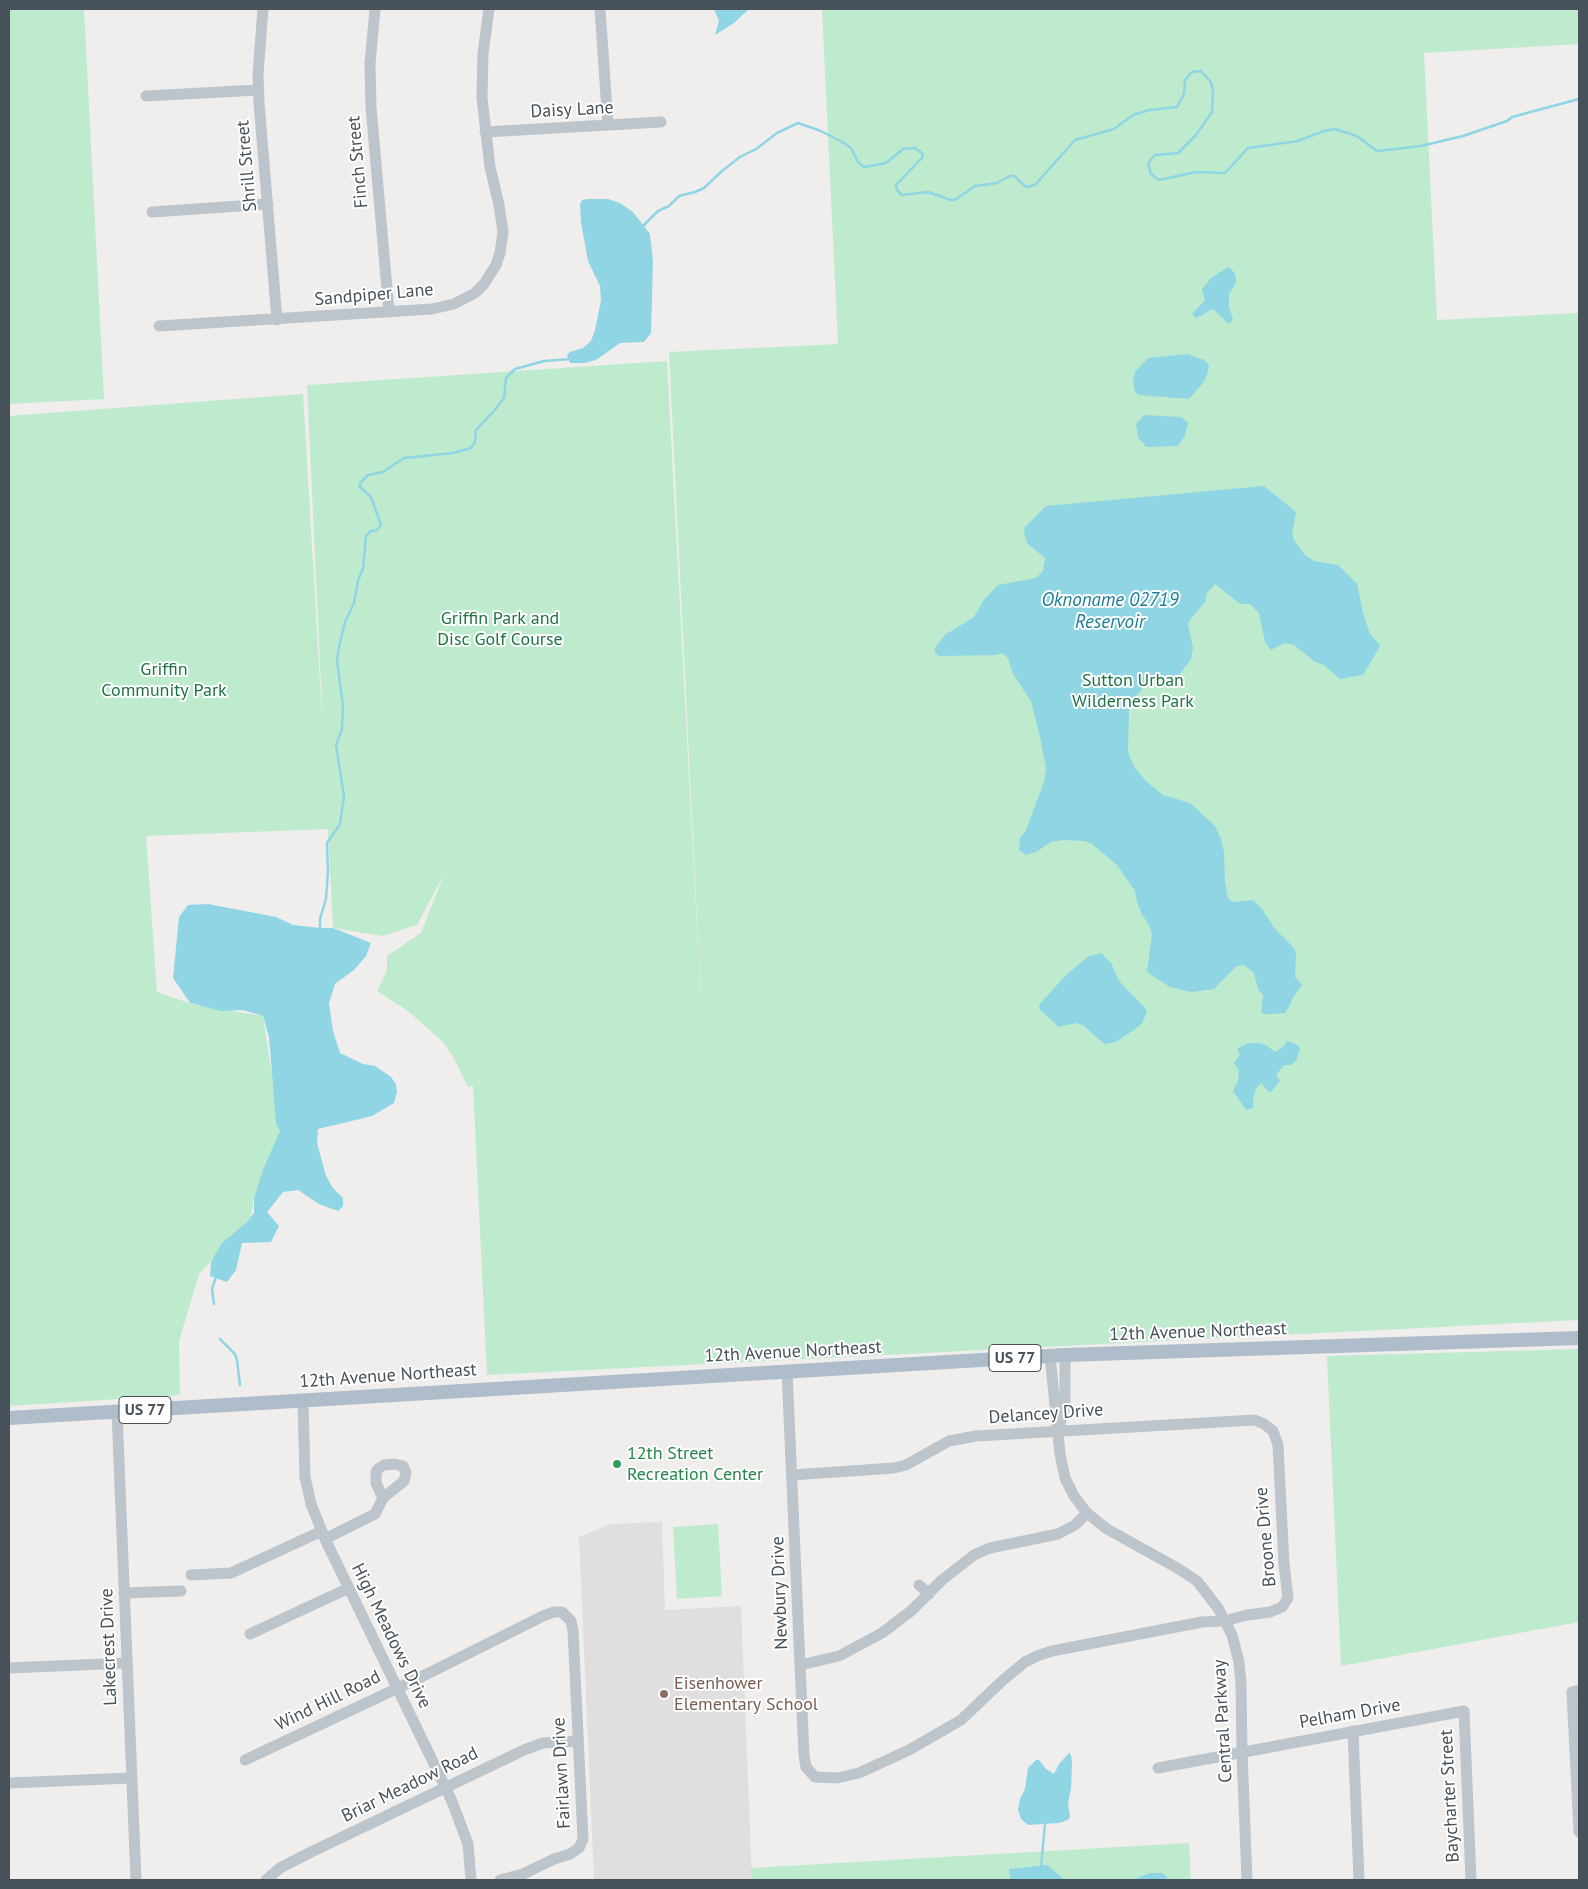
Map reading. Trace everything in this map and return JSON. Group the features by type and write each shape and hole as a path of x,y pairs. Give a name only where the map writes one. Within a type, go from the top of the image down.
{"main road":[{"name":"12th Avenue Northeast","path":"9,1418 1065,1355 1579,1338"}],"street":[{"name":"Shrill Street","path":"263,9 258,90 277,320"},
{"name":"Finch Street","path":"375,9 370,64 371,107 389,312"},
{"name":"Sandpiper Lane","path":"160,326 432,309 465,299 475,293 484,284 496,265 503,232 485,132 482,71 488,9"},
{"path":"600,9 608,126"},
{"path":"146,96 258,90"},
{"name":"Daisy Lane","path":"485,132 662,122"},
{"path":"152,212 268,204"},
{"name":"Central Parkway","path":"1058,1431 1065,1405 1065,1355"},
{"name":"Central Parkway","path":"1050,1356 1060,1454 1065,1478 1074,1496 1087,1513 1107,1529 1197,1581 1211,1597 1225,1620 1236,1648 1239,1662 1248,1880"},
{"name":"Newbury Drive","path":"787,1372 806,1767 815,1777 837,1778 859,1773 875,1767 951,1727 975,1708 1014,1670 1037,1656 1061,1649 1202,1622 1225,1620"},
{"name":"High Meadows Drive","path":"302,1401 305,1476 311,1504 349,1588 446,1788 468,1844 472,1880"},
{"name":"Lakecrest Drive","path":"117,1412 136,1880"},
{"name":"Delancey Drive","path":"792,1476 894,1468 906,1465 954,1439 976,1436 1176,1423 1255,1420 1269,1427 1276,1435 1278,1463"},
{"name":"Broone Drive","path":"1225,1620 1280,1609 1288,1598 1289,1591 1284,1564 1278,1463"},
{"path":"191,1574 231,1573 370,1517 379,1509 383,1498"},
{"path":"800,1665 847,1653 882,1634 929,1594 942,1580 974,1555 990,1548 1058,1534 1075,1525 1087,1513"},
{"path":"919,1585 929,1594"},
{"path":"250,1634 349,1588"},
{"path":"124,1593 181,1591"},
{"name":"Wind Hill Road","path":"245,1760 545,1615 562,1612"},
{"name":"Fairlawn Drive","path":"500,1880 523,1874 554,1859 570,1854 581,1844 583,1833 573,1631 571,1621 562,1612"},
{"path":"9,1668 127,1663"},
{"path":"1579,1690 1572,1692 1579,1832"},
{"name":"Pelham Drive","path":"1158,1768 1464,1711"},
{"name":"Baycharter Street","path":"1464,1711 1471,1880"},
{"path":"1353,1731 1359,1880"},
{"name":"Briar Meadow Road","path":"266,1880 287,1864 534,1746 551,1742 578,1741"},
{"path":"9,1783 131,1778"}],"shaded area":[{"name":"Eisenhower Elementary School","path":"662,1522 665,1610 741,1606 752,1880 594,1880 579,1537 610,1524"}],"green space":[{"path":"9,9 84,9 104,399 9,404"},
{"name":"Sutton Urban Wilderness Park","path":"822,9 1579,9 1579,44 1424,53 1437,320 1579,313 1579,1320 487,1375 473,1086 468,1087 443,1042 408,1011 377,991 387,970 387,956 421,933 444,874 417,925 383,936 333,928 328,829 146,836 157,992 195,1005 263,1016 280,1131 254,1198 251,1217 199,1274 179,1341 180,1395 9,1406 9,416 303,394 324,750 307,385 667,361 704,1060 669,352 838,344"},
{"path":"1579,1349 1579,1622 1341,1666 1327,1356"},
{"path":"718,1524 722,1596 677,1599 673,1527"},
{"path":"1189,1843 1191,1880 752,1880 751,1868"}],"water":[{"path":"714,9 749,9 734,23 715,35 719,21"},
{"path":"608,199 620,203 633,212 650,234 653,261 651,333 644,342 620,343 596,360 584,363 570,363 567,355 570,352 583,348 591,341 601,300 600,286 588,261 581,222 580,204 582,200"},
{"path":"1228,267 1234,272 1236,278 1236,283 1229,294 1229,307 1233,320 1229,324 1213,309 1196,318 1192,314 1205,300 1202,289 1211,278"},
{"path":"1188,354 1204,360 1209,365 1203,383 1189,399 1139,395 1135,392 1133,381 1135,372 1148,358"},
{"path":"1144,415 1181,417 1188,423 1185,435 1178,446 1146,447 1138,437 1136,424"},
{"name":"Oknoname 02719 Reservoir","path":"1264,486 1296,512 1292,533 1294,540 1305,555 1314,561 1338,565 1357,584 1364,617 1370,634 1380,645 1379,648 1363,675 1340,679 1324,665 1315,662 1294,645 1285,643 1271,650 1265,642 1259,613 1250,604 1240,604 1215,584 1207,593 1205,602 1188,624 1193,648 1191,659 1180,674 1168,679 1147,682 1131,703 1129,710 1128,752 1134,767 1147,782 1163,795 1190,803 1215,826 1224,852 1225,882 1228,898 1233,902 1253,900 1262,909 1275,929 1293,947 1296,953 1295,977 1302,985 1285,1013 1270,1014 1263,1014 1261,1011 1263,995 1258,989 1254,973 1244,965 1237,966 1214,989 1192,992 1170,987 1147,972 1152,934 1148,923 1142,915 1135,891 1117,865 1092,844 1084,841 1064,840 1051,842 1036,852 1026,855 1019,850 1020,838 1026,830 1044,782 1046,769 1031,701 1013,674 1008,658 1002,653 996,655 939,656 935,653 935,648 945,635 974,617 983,601 998,585 1036,578 1043,571 1045,558 1027,543 1024,531 1025,527 1046,506"},
{"path":"208,904 276,917 293,925 333,928 371,943 366,956 354,970 335,984 329,1003 333,1031 340,1053 363,1064 375,1066 391,1077 396,1084 397,1092 394,1103 372,1116 318,1129 317,1143 326,1176 333,1188 343,1198 343,1206 338,1211 319,1204 298,1190 283,1192 267,1212 279,1226 271,1242 242,1243 236,1270 227,1282 210,1276 211,1262 222,1243 247,1222 254,1213 254,1198 263,1170 280,1131 276,1123 269,1037 263,1016 243,1010 221,1011 190,1003 173,978 179,917 188,905"},
{"path":"1101,953 1111,963 1119,981 1147,1012 1142,1023 1135,1029 1116,1042 1104,1044 1083,1025 1076,1023 1059,1027 1040,1010 1039,1005 1065,976 1089,956"},
{"path":"1287,1041 1298,1045 1300,1049 1296,1061 1290,1065 1284,1065 1276,1075 1280,1081 1270,1093 1261,1083 1256,1089 1253,1108 1246,1110 1233,1091 1238,1081 1239,1071 1234,1063 1240,1055 1237,1049 1248,1043 1258,1043 1266,1045 1275,1052 1283,1047"},
{"path":"1069,1753 1072,1762 1071,1789 1068,1803 1070,1817 1068,1820 1059,1823 1028,1825 1021,1819 1018,1810 1020,1799 1025,1789 1028,1768 1036,1760 1039,1760 1046,1769 1054,1774 1059,1764"},
{"path":"1047,1865 1065,1880 1010,1880 1009,1869"},
{"path":"1150,1873 1162,1873 1167,1877 1166,1880 1132,1880"}],"waterway":[{"path":"641,228 658,211 669,206 679,196 704,188 740,157 756,149 777,133 798,123 821,131 844,143 851,148 858,162 864,167 886,163 903,149 915,148 923,154 922,158 896,185 897,190 902,195 928,192 955,200 975,186 997,183 1010,176 1014,176 1026,187 1035,185 1075,140 1114,129 1133,115 1149,110 1177,107 1184,94 1185,80 1192,72 1201,71 1211,82 1213,92 1212,112 1196,135 1178,153 1155,155 1148,163 1151,174 1159,180 1196,172 1225,173 1248,148 1298,141 1324,131 1335,129 1357,136 1377,151 1421,146 1463,136 1507,121 1512,117 1579,99"},
{"path":"320,930 320,919 326,899 327,843 340,824 344,796 336,745 342,729 343,705 337,661 339,647 345,622 354,603 358,580 363,569 366,536 371,531 377,530 381,525 371,497 360,487 360,483 368,475 383,472 404,458 453,453 471,448 475,442 476,430 504,398 506,378 515,369 544,361 571,359"},
{"path":"214,1304 212,1289 217,1274"},
{"path":"220,1339 235,1354 240,1385"},
{"path":"1041,1867 1045,1824"}],"place":[{"name":"12th Street Recreation Center","path":"617,1464"},
{"name":"Eisenhower Elementary School","path":"664,1694"}],"park label":[{"name":"Griffin Park and Disc Golf Course","path":"500,629"},
{"name":"Griffin Community Park","path":"164,680"}]}
